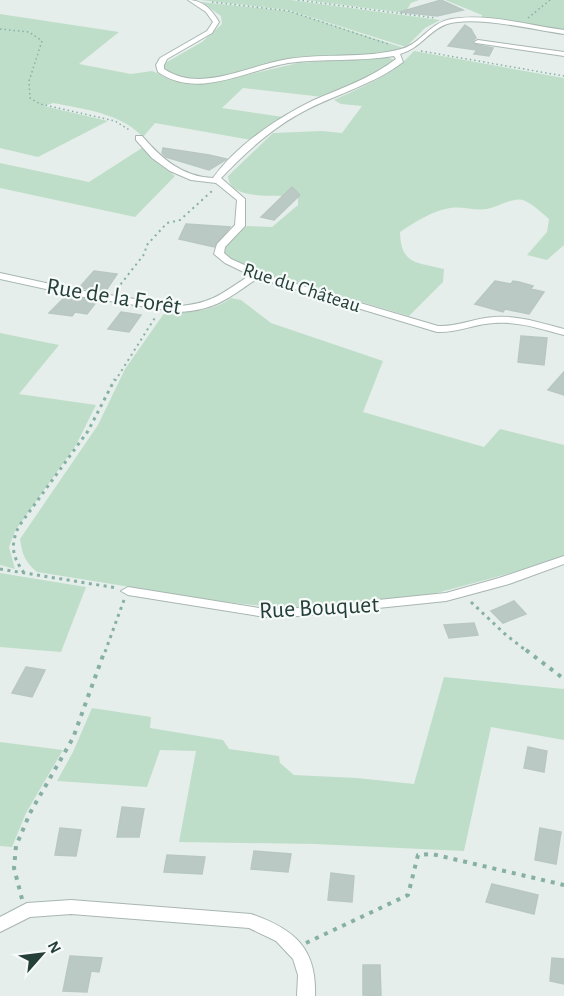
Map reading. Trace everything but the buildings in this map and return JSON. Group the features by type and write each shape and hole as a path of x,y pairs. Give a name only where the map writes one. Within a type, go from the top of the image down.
{"street":[{"path":"192,0 209,11 216,22 210,32 164,58 160,65 161,70 167,76 182,80 221,79 288,62 396,52 416,45 433,27 448,21 564,32"},
{"path":"478,42 564,54"},
{"path":"139,138 155,158 180,175 219,182 217,178 231,162 262,134 288,116 372,80 400,60 396,52"},
{"name":"Rue du Château","path":"219,182 241,199 240,226 220,246 219,254 256,275 437,329 448,330 484,321 506,320 534,323 564,332"},
{"name":"Rue de la Forêt","path":"0,276 109,298 179,309 206,306 256,275"},
{"name":"Rue Bouquet","path":"128,591 265,613 398,604 461,593 564,560"},
{"path":"0,925 27,910 71,908 251,921 282,936 300,955 307,975 306,996"}],"path":[{"path":"192,0 289,11 409,49 564,76"},
{"path":"298,0 448,21"},
{"path":"518,26 550,0"},
{"path":"0,29 30,33 42,41 29,81 30,98 40,104 115,121 139,138"},
{"path":"109,298 145,253 146,246 167,224 180,220 219,182"},
{"path":"24,573 11,552 12,540 19,526 88,431 124,363 163,306"},
{"path":"0,569 97,583 128,591 73,738 30,813 16,846 14,868 27,910"},
{"path":"461,593 506,635 564,680"},
{"path":"294,949 408,895 418,855 432,854 564,885"}],"green space":[{"path":"200,0 291,0 440,20 425,28 406,47 288,10"},
{"path":"305,0 419,0 411,3 405,13"},
{"path":"445,0 564,0 564,30 481,20 482,15"},
{"path":"201,2 289,11 404,48 388,52 270,64 205,80 170,74 163,67 167,62 202,42 222,24 221,16"},
{"path":"0,14 119,32 79,64 131,74 152,71 172,79 221,81 298,63 387,57 395,60 377,74 323,97 243,88 222,108 283,117 251,140 155,123 143,137 124,122 113,117 53,103 44,106 108,121 38,157 0,148"},
{"path":"414,51 564,78 564,245 547,260 527,255 547,232 549,219 534,206 519,199 487,209 443,209 430,214 400,232 401,243 403,251 412,260 444,269 443,282 409,316 253,270 222,252 229,241 247,226 272,227 298,205 298,197 257,195 237,190 231,184 228,176 273,133 322,131 342,133 362,106 341,104 334,100 387,74"},
{"path":"142,148 175,176 135,217 0,188 0,163 89,182"},
{"path":"231,298 241,300 271,323 383,361 363,412 484,447 500,429 564,445 564,555 529,568 433,594 321,608 282,608 224,602 37,572 25,557 20,539 98,425 125,369 165,312 200,311"},
{"path":"0,333 59,345 19,394 96,405 76,445 15,531 9,547 15,569 0,565"},
{"path":"0,573 86,587 61,652 0,647"},
{"path":"444,677 564,689 564,740 491,727 464,851 315,844 179,842 196,751 160,750 147,787 57,781 73,752 92,708 151,717 150,728 223,740 229,749 279,756 280,763 294,775 414,784"},
{"path":"0,742 63,750 26,813 12,847 0,846"}]}
